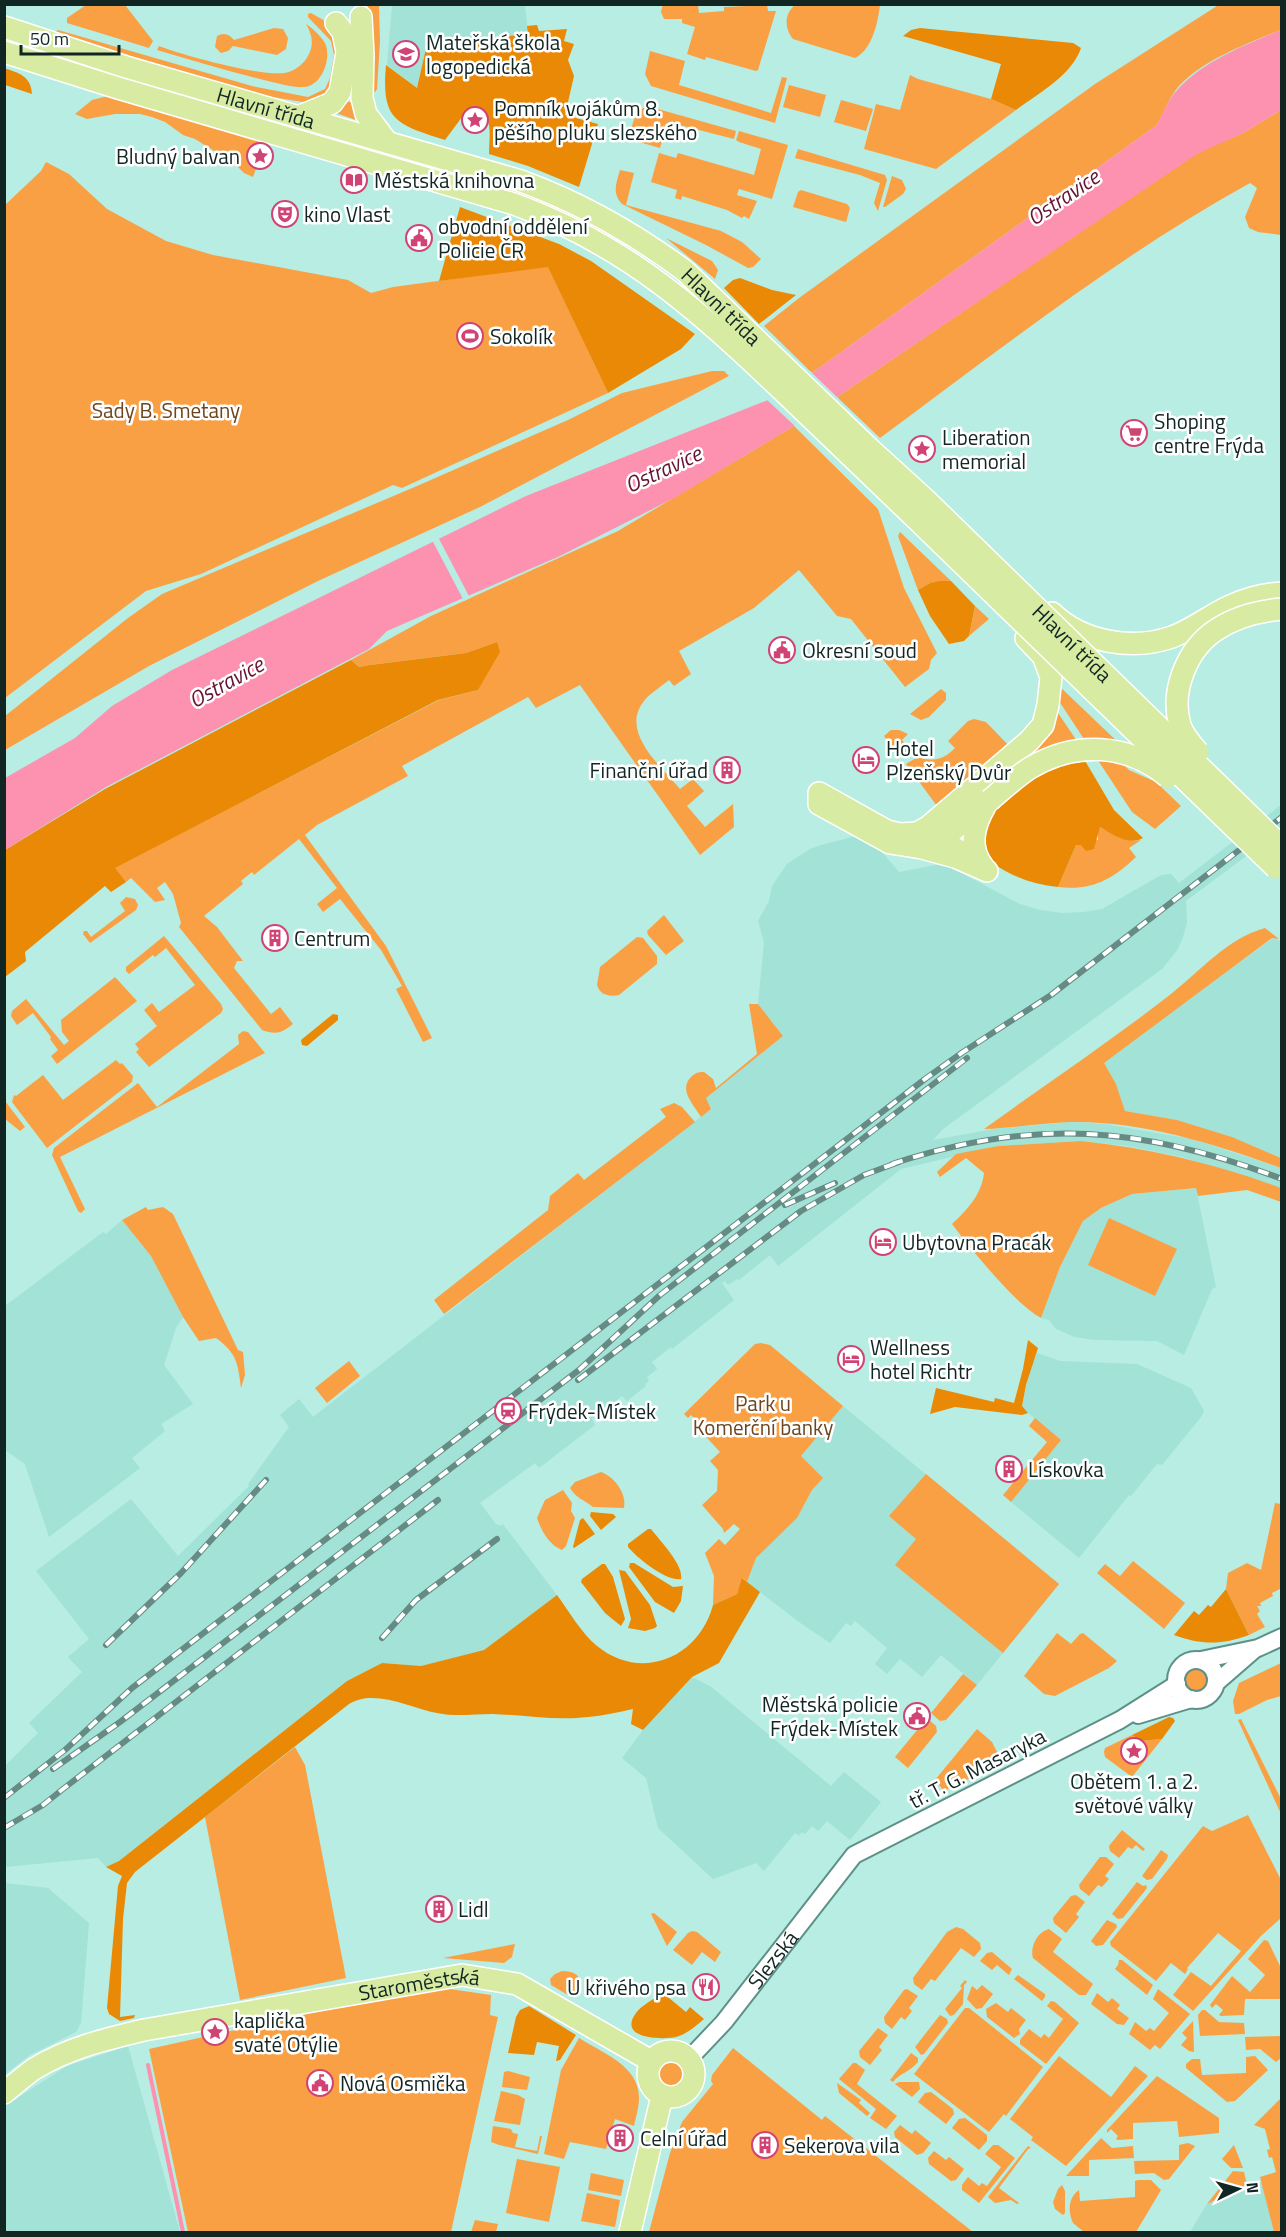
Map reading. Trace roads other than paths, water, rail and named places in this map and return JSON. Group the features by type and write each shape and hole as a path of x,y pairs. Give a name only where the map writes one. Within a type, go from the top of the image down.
{"main road":[{"path":"361,17 362,98 366,114 387,142"},
{"path":"300,116 332,102 339,92 347,52 344,32 336,23"},
{"name":"Hlavní třída","path":"4,27 116,63 521,181 571,201 615,224 685,271 749,333 861,453"},
{"name":"Hlavní třída","path":"4,52 541,214 603,244 670,289 861,453"},
{"path":"4,64 32,75"},
{"path":"861,453 1280,863"},
{"path":"917,506 1060,621 1096,639 1139,643 1172,637 1227,607 1247,599 1281,593"},
{"path":"917,506 938,554 1038,649 1049,669 1051,684 1048,705 1039,730 985,795 942,839"},
{"path":"1281,609 1262,610 1224,625 1206,638 1197,648 1185,670 1179,686 1177,701 1180,725 1186,737 1201,755 1270,822 1281,842"},
{"path":"920,840 928,827 944,814 985,795 1052,757 1083,750 1119,751 1154,765 1241,845 1280,863"},
{"path":"985,795 973,840 977,858 987,871"},
{"path":"944,814 941,826 942,839 956,857"},
{"path":"920,840 942,839 987,871"},
{"path":"920,840 987,871"},
{"name":"Staroměstská","path":"4,2093 33,2069 96,2041 167,2026 462,1975 517,1984 651,2061"},
{"path":"670,2050 683,2054 689,2059 694,2071 692,2085 682,2095 669,2098 656,2092 649,2081 648,2067 651,2061 670,2050"},
{"path":"630,2232 662,2096"}],"street":[{"path":"1258,1648 1216,1683 1210,1694 1204,1698 1191,1699 1179,1690 1178,1673 1188,1662 1258,1648 1281,1637"},
{"path":"1201,1660 1214,1670 1216,1683"},
{"name":"tř. T. G. Masaryka","path":"854,1855 1120,1720 1177,1683"},
{"name":"tř. T. G. Masaryka","path":"1120,1720 1191,1699"},
{"name":"Slezská","path":"689,2059 724,2022 854,1855"}],"water":[{"name":"Ostravice","path":"1281,30 1281,110 1243,133 1197,154 794,426 676,497 560,556 387,631 369,649 106,787 5,850 5,778 75,738 112,706 172,670 526,496 768,400 812,373 1157,125 1175,93 1200,70 1226,54"}],"waterway":[{"path":"148,2065 183,2232"}],"railway":[{"path":"4,1798 65,1750 132,1688 925,1079 1051,995 1282,817"},
{"path":"53,1769 120,1722 579,1370 660,1295 967,1058"},
{"path":"892,1164 944,1149 993,1139 1041,1134 1088,1134 1135,1139 1182,1148 1231,1161 1282,1179"},
{"path":"578,1380 801,1211 864,1175 899,1162"},
{"path":"785,1205 835,1183"},
{"path":"106,1645 181,1573 266,1480"},
{"path":"4,1828 43,1805 438,1500"},
{"path":"382,1638 416,1600 497,1539"}],"place":[{"name":"Mateřská škola logopedická","path":"406,54"},
{"name":"Pomník vojákům 8. pěšího pluku slezského","path":"475,120"},
{"name":"Bludný balvan","path":"260,156"},
{"name":"Městská knihovna","path":"354,180"},
{"name":"kino Vlast","path":"285,214"},
{"name":"obvodní oddělení Policie ČR","path":"419,238"},
{"name":"Sokolík","path":"470,336"},
{"name":"Shoping centre Frýda","path":"1134,433"},
{"name":"Liberation memorial","path":"922,449"},
{"name":"Okresní soud","path":"782,650"},
{"name":"Hotel Plzeňský Dvůr","path":"866,760"},
{"name":"Finanční úřad","path":"727,770"},
{"name":"Centrum","path":"275,938"},
{"name":"Ubytovna Pracák","path":"883,1242"},
{"name":"Wellness hotel Richtr","path":"851,1359"},
{"name":"Frýdek-Místek","path":"508,1411"},
{"name":"Lískovka","path":"1009,1469"},
{"name":"Městská policie Frýdek-Místek","path":"917,1716"},
{"name":"Obětem 1. a 2. světové války","path":"1134,1751"},
{"name":"Lidl","path":"439,1909"},
{"name":"U křivého psa","path":"706,1987"},
{"name":"kaplička svaté Otýlie","path":"215,2032"},
{"name":"Nová Osmička","path":"320,2083"},
{"name":"Celní úřad","path":"620,2138"},
{"name":"Sekerova vila","path":"765,2145"}],"park label":[{"name":"Sady B. Smetany","path":"166,410"},
{"name":"Park u Komerční banky","path":"763,1415"}]}
